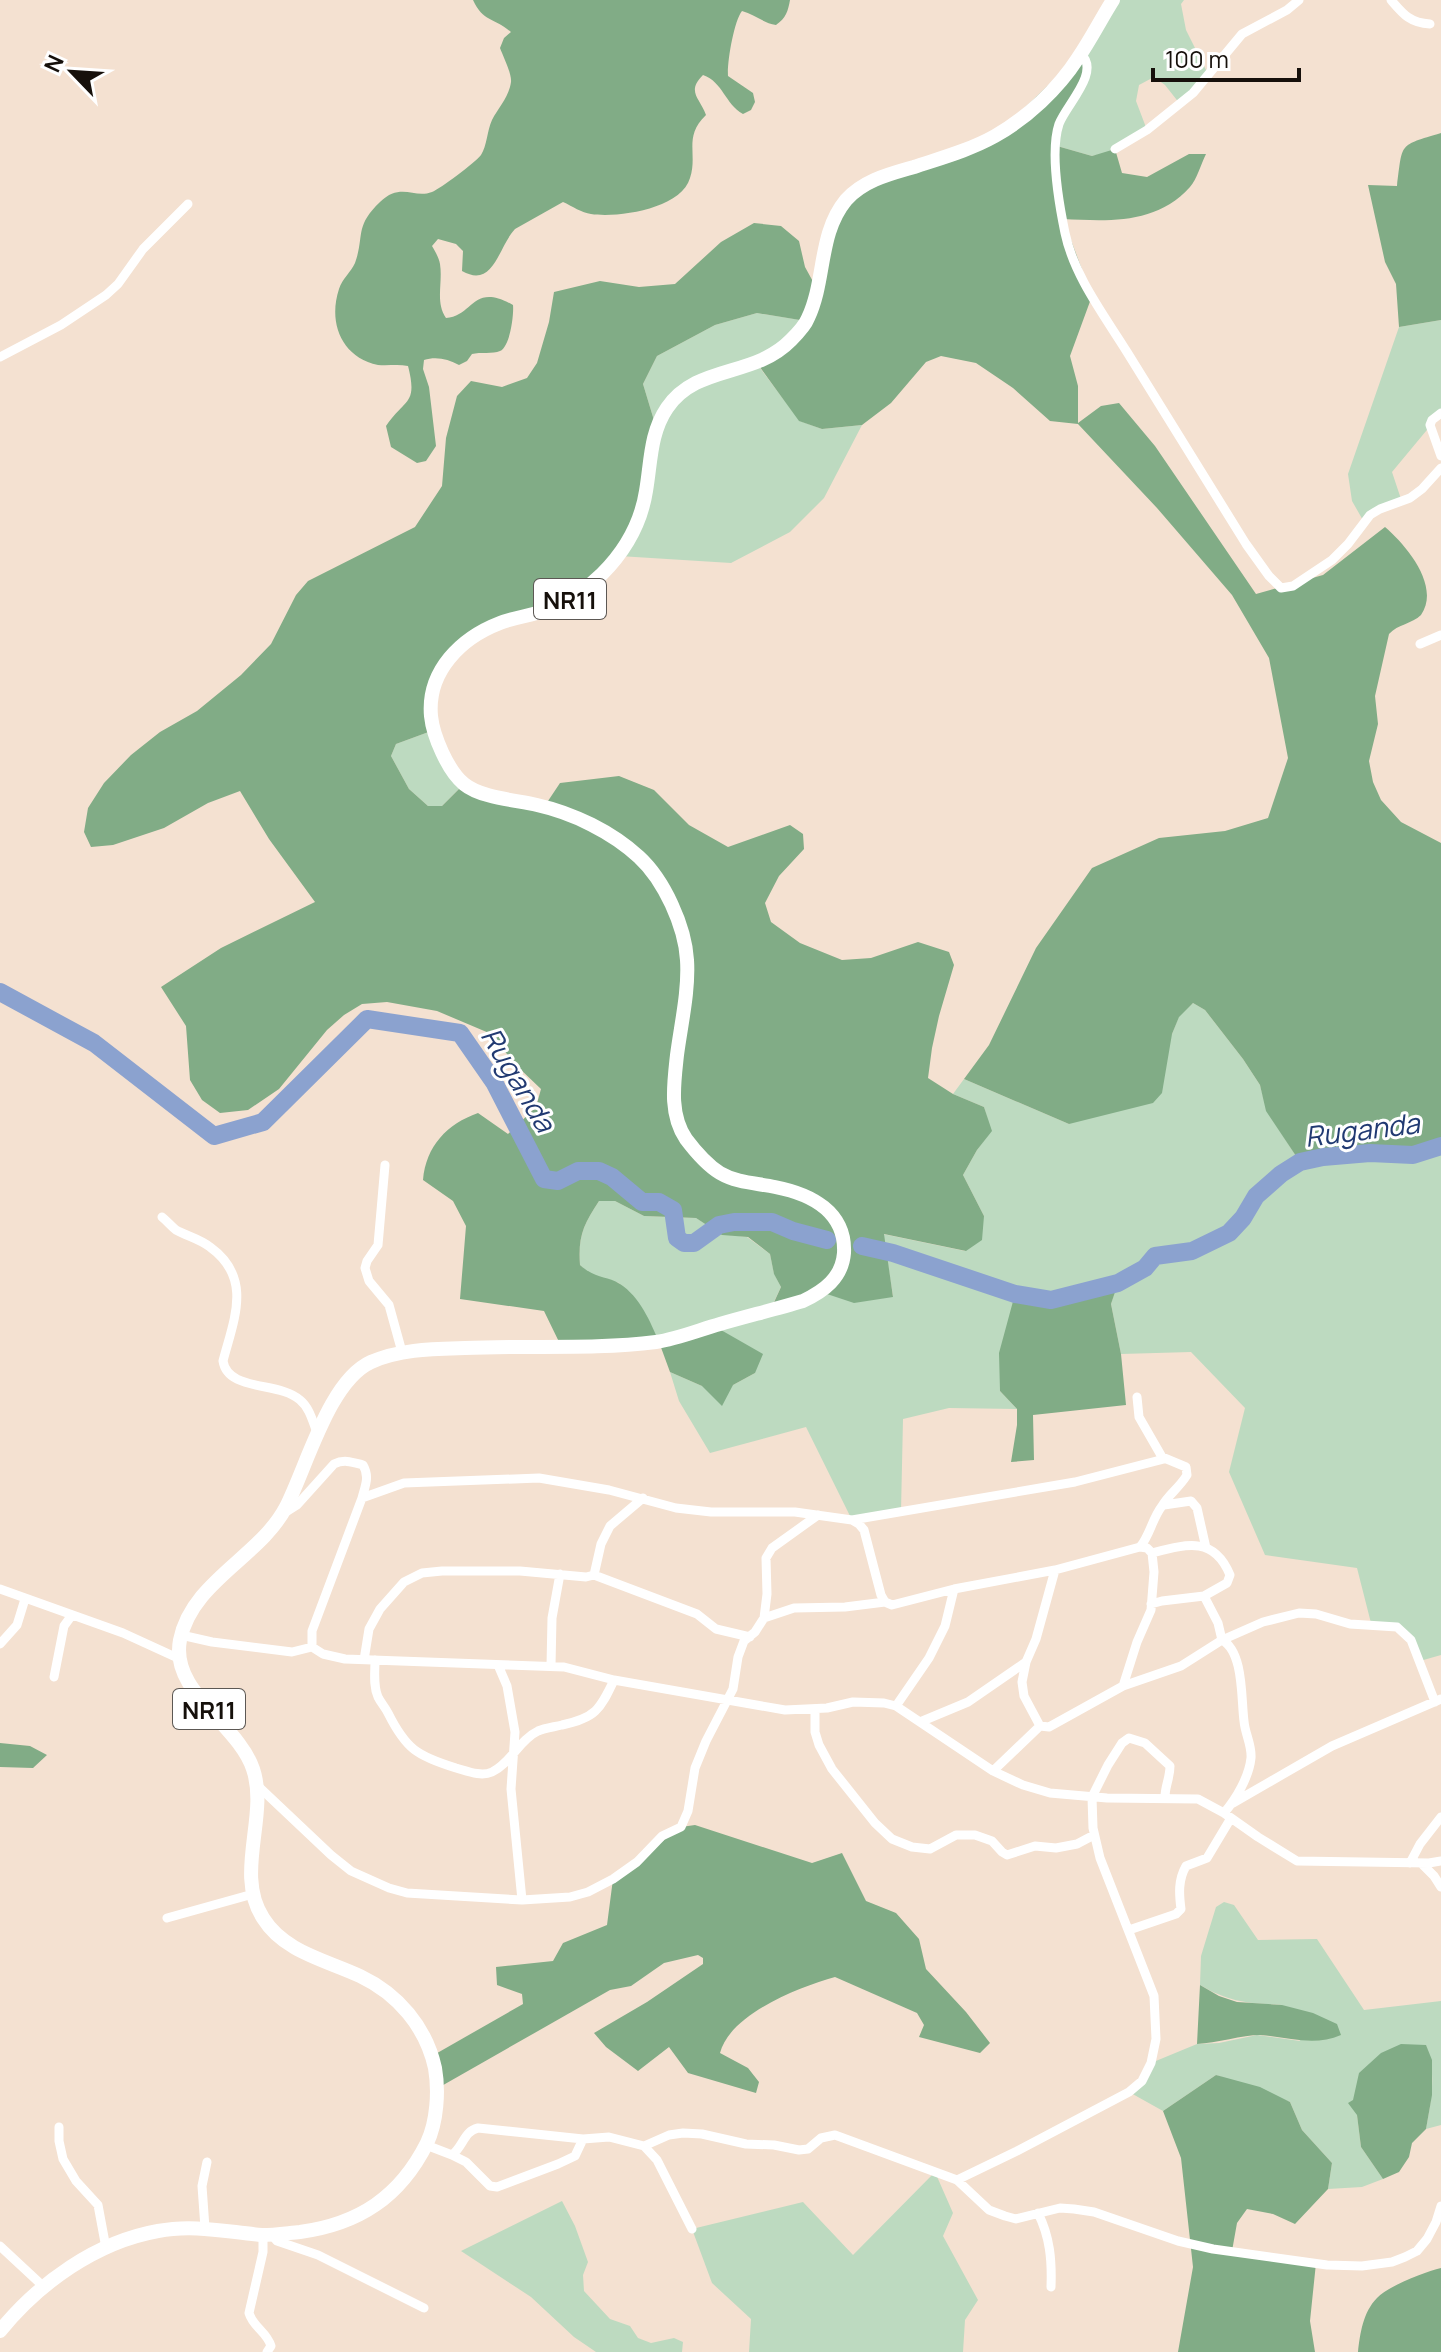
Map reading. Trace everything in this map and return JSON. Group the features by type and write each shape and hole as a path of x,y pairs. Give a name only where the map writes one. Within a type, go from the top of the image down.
{"highway":[{"name":"NR11","path":"253,1894 251,1883 258,1786 252,1763 243,1746 197,1695 184,1672 179,1647 181,1635 196,1604 283,1513 338,1391 355,1372 369,1363 402,1352 660,1342 803,1301 821,1292 838,1275 844,1258 843,1234 835,1218 825,1208 787,1189 733,1179 715,1170 684,1136 676,1114 673,1088 687,961 670,901 641,858 584,821 545,807 490,795 464,784 438,744 430,713 441,668 448,656 496,624 543,611 570,599 598,578 619,556 636,526 643,507 656,427 666,409 683,391 703,378 757,363 776,354 793,338 807,321 831,227 846,201 859,188 875,179 972,147 996,135 1062,80 1113,0"},
{"path":"0,2331 25,2303 79,2262 132,2237 161,2230 205,2228 268,2235 334,2226 360,2216 401,2185 426,2145 438,2088 428,2044 410,2014 364,1977 308,1955 284,1940 261,1915 253,1894"}],"street":[{"path":"1115,149 1147,130 1193,93 1242,34 1287,10 1299,0"},
{"path":"1391,0 1409,20 1430,24"},
{"path":"1081,54 1087,63 1084,83 1063,116 1057,132 1057,181 1066,237 1092,296 1269,576 1281,588 1293,586 1339,553 1370,515 1410,498 1441,468"},
{"path":"0,357 61,325 106,295 125,276 143,249 188,204"},
{"path":"1441,413 1430,425 1441,456"},
{"path":"1420,644 1441,635"},
{"path":"385,1165 378,1245 365,1268 369,1281 389,1305 402,1352"},
{"path":"162,1217 176,1229 212,1247 236,1282 238,1291 234,1320 224,1367 234,1378 245,1383 276,1387 299,1399 306,1406 318,1435"},
{"path":"1137,1397 1139,1417 1164,1459"},
{"path":"362,1498 404,1483 539,1478 643,1498 676,1508 711,1512 795,1512 852,1520 1075,1482 1164,1459 1186,1467 1187,1475 1179,1489 1162,1505 1147,1539 1140,1547"},
{"path":"283,1513 297,1505 327,1470 342,1460 363,1465 366,1470 368,1477 362,1498 312,1631 312,1647"},
{"path":"594,1575 601,1544 610,1526 643,1498"},
{"path":"1162,1505 1191,1501 1197,1508 1206,1548"},
{"path":"258,1786 351,1871 389,1888 407,1893 522,1900 570,1897 588,1892 625,1871 662,1836 681,1827 688,1811 695,1768 733,1689 744,1641 764,1618 766,1558 772,1548 818,1515"},
{"path":"852,1520 864,1530 885,1602"},
{"path":"1151,1604 1204,1596 1227,1583 1230,1575 1223,1559 1198,1545 1152,1553"},
{"path":"764,1618 794,1608 885,1602 892,1605 954,1589 1055,1570 1140,1547 1147,1548 1152,1553 1154,1572 1151,1604 1123,1686"},
{"path":"1040,1726 1024,1696 1022,1682 1055,1570"},
{"path":"364,1660 369,1629 380,1609 404,1582 422,1573 442,1571 594,1575 697,1614 716,1629 750,1637"},
{"path":"551,1666 552,1618 560,1574"},
{"path":"0,1589 123,1633 182,1660"},
{"path":"896,1706 935,1647 945,1626 954,1589"},
{"path":"1129,1930 1176,1914 1181,1909 1181,1874 1186,1866 1207,1858 1247,1773 1251,1757 1244,1724 1243,1687 1233,1651 1222,1640 1218,1623 1204,1596"},
{"path":"0,1644 17,1625 25,1599"},
{"path":"1040,1726 1049,1727 1123,1686 1181,1666 1222,1640 1263,1622 1299,1613 1316,1614 1350,1624 1397,1627 1411,1640 1438,1700 1332,1746 1233,1803"},
{"path":"54,1677 64,1626 72,1615"},
{"path":"181,1635 292,1652 312,1647 323,1654 345,1659 564,1667 727,1702 785,1710 815,1709 853,1702 884,1703 896,1706 993,1771 1050,1793 1198,1799 1297,1861 1441,1861"},
{"path":"375,1660 378,1698 401,1738 417,1752 479,1774 490,1773 541,1730 582,1721 595,1713 614,1680"},
{"path":"920,1722 968,1702 1026,1662"},
{"path":"498,1665 507,1686 515,1732 511,1789 522,1900"},
{"path":"815,1709 815,1732 832,1769 875,1823 892,1839 912,1847 930,1849 956,1835 975,1835 992,1841 1007,1855 1035,1846 1056,1848 1077,1844 1094,1835"},
{"path":"993,1771 1040,1726"},
{"path":"957,2180 1107,2105 1142,2081 1151,2063 1156,2039 1154,1996 1100,1858 1094,1835 1092,1797 1108,1765 1122,1743 1129,1738 1145,1743 1170,1766 1165,1797"},
{"path":"1410,1863 1441,1817"},
{"path":"1421,1863 1441,1887"},
{"path":"167,1918 253,1894"},
{"path":"59,2127 63,2159 76,2181 98,2205 106,2248"},
{"path":"452,2155 458,2151 468,2133 478,2128 583,2139 609,2137 644,2146 657,2160 692,2229"},
{"path":"644,2146 669,2135 683,2133 799,2150 808,2149 821,2138 835,2135 957,2180 989,2210 1016,2219 1060,2208 1084,2210 1178,2241 1213,2249 1327,2265 1362,2266 1392,2262 1417,2251 1432,2230 1441,2206"},
{"path":"426,2145 466,2162 490,2186 497,2187 575,2156 583,2139"},
{"path":"205,2228 202,2186 207,2162"},
{"path":"1038,2213 1046,2229 1052,2258 1051,2287"},
{"path":"267,2352 271,2346 269,2337 251,2322 249,2313 268,2235 318,2255 424,2308"},
{"path":"0,2246 44,2287"}],"green space":[{"path":"473,0 790,0 786,14 776,25 742,11 736,23 728,76 753,93 755,102 751,110 743,114 737,110 720,88 703,75 695,86 706,115 693,138 690,178 675,197 632,213 603,215 581,211 563,202 515,229 494,264 481,275 462,271 463,251 456,244 438,239 432,246 440,264 440,299 446,318 463,312 481,298 489,297 513,305 513,316 509,337 500,351 472,354 459,365 442,359 424,360 436,446 426,461 417,463 391,447 386,426 410,395 408,366 378,365 365,361 346,346 337,325 336,301 340,285 355,263 363,225 380,202 394,193 432,192 465,169 483,151 492,120 510,87 510,74 500,48 511,32 485,16"},
{"path":"1113,0 1184,0 1181,4 1186,30 1209,76 1180,104 1154,77 1139,85 1136,101 1147,130 1106,153 1092,156 1057,146 1057,132"},
{"path":"1081,54 1086,73 1063,116 1057,146 1092,156 1115,149 1122,173 1147,177 1189,154 1206,154 1190,187 1162,208 1114,220 1063,219 1092,296 1070,356 1078,386 1078,423 1101,406 1119,403 1155,446 1256,594 1323,575 1385,527 1411,555 1424,579 1426,604 1421,615 1389,634 1375,696 1378,724 1369,761 1381,800 1401,822 1441,843 1441,1146 1413,1155 1370,1153 1300,1162 1266,1111 1260,1085 1243,1059 1205,1010 1193,1003 1179,1017 1172,1034 1162,1093 1153,1103 1069,1124 964,1079 989,1045 1036,948 1092,868 1159,838 1225,831 1268,818 1288,758 1269,658 1232,595 1157,508 1078,424 1050,421 1013,388 976,363 941,356 926,362 891,403 862,425 822,429 799,421 757,363 806,321 757,313 715,325 657,356 643,384 656,427 646,491 619,556 570,599 496,624 441,668 434,730 396,744 391,756 409,789 428,806 442,806 464,784 544,807 560,783 619,776 654,790 689,825 728,847 790,825 803,834 804,849 779,876 765,903 771,922 800,943 842,960 871,958 918,942 949,952 954,965 939,1016 928,1078 953,1094 984,1107 992,1131 963,1175 984,1216 982,1240 966,1251 884,1234 893,1297 854,1303 821,1292 770,1311 781,1287 774,1274 770,1254 748,1237 722,1235 696,1218 644,1216 615,1201 599,1201 583,1232 580,1265 627,1289 644,1310 659,1342 561,1346 544,1311 460,1299 466,1226 453,1201 423,1180 428,1157 448,1130 478,1113 508,1134 536,1107 541,1089 489,1033 437,1011 387,1002 362,1004 327,1030 279,1089 248,1110 220,1113 202,1100 190,1080 186,1026 161,987 221,948 315,902 269,839 240,791 208,803 164,828 113,845 91,847 84,832 88,808 104,783 131,755 160,732 197,711 241,675 271,644 296,595 308,581 415,527 442,486 446,438 457,396 471,381 502,387 527,378 537,363 554,292 600,281 639,287 675,284 721,242 754,223 781,226 799,241 805,267 816,287 826,243 859,188 996,135"},
{"path":"1441,133 1441,320 1399,327 1396,284 1385,262 1368,185 1397,186 1405,148"},
{"path":"757,313 807,321 757,364 800,421 822,429 862,425 824,498 790,532 731,563 619,556 656,427 643,384 657,356 715,325"},
{"path":"1441,320 1441,413 1392,472 1402,502 1364,522 1352,501 1348,474 1399,327"},
{"path":"434,730 464,784 442,806 428,806 409,789 391,756 396,744"},
{"path":"1193,1003 1205,1010 1243,1059 1260,1085 1267,1111 1300,1162 1370,1153 1413,1155 1441,1146 1441,1655 1420,1661 1404,1631 1372,1627 1357,1568 1265,1555 1229,1472 1245,1408 1191,1352 1121,1354 1111,1304 1117,1283 1051,1300 1015,1294 1000,1391 1017,1409 949,1408 903,1419 901,1511 852,1520 806,1427 710,1453 679,1401 670,1372 702,1386 733,1385 755,1373 660,1342 619,1283 591,1276 580,1265 581,1239 589,1217 599,1201 615,1201 644,1216 696,1218 722,1234 747,1237 770,1254 781,1287 770,1310 821,1292 893,1296 883,1234 965,1251 984,1216 963,1175 991,1131 984,1107 953,1094 964,1079 1069,1124 1172,1034 1179,1016"},
{"path":"1118,1283 1111,1304 1121,1354 1126,1405 1033,1415 1034,1460 1011,1462 1017,1409 1000,1391 999,1353 1015,1294 1051,1300"},
{"path":"714,1326 763,1354 755,1373 733,1385 722,1406 702,1386 670,1372 659,1342"},
{"path":"0,1743 30,1746 47,1755 33,1768 0,1767"},
{"path":"695,1825 812,1863 842,1853 866,1901 896,1913 919,1939 926,1969 990,2043 980,2053 919,2037 924,2025 917,2013 835,1977 768,2004 751,2014 726,2039 720,2053 748,2068 759,2082 756,2093 688,2073 669,2047 638,2071 606,2047 594,2033 703,1964 703,1958 698,1955 664,1963 631,1986 610,1990 438,2088 432,2056 523,2004 522,1994 497,1985 496,1967 553,1961 563,1943 607,1925 613,1879 681,1827"},
{"path":"1224,1902 1234,1905 1258,1940 1317,1939 1364,2010 1441,2001 1441,2125 1426,2129 1432,2076 1426,2046 1357,2115 1361,2147 1383,2179 1362,2187 1328,2189 1332,2163 1302,2130 1290,2102 1216,2075 1163,2111 1129,2092 1151,2063 1197,2044 1257,2035 1300,2041 1282,2005 1240,2001 1200,1985 1201,1956 1216,1907"},
{"path":"1200,1985 1237,2002 1282,2005 1313,2013 1337,2024 1341,2035 1311,2041 1253,2035 1197,2044"},
{"path":"1401,2044 1426,2045 1432,2060 1432,2095 1426,2129 1412,2143 1409,2157 1399,2172 1383,2179 1361,2147 1357,2115 1348,2103 1353,2100 1359,2073 1381,2053"},
{"path":"1216,2075 1260,2087 1290,2102 1302,2130 1332,2163 1328,2189 1295,2224 1273,2214 1247,2209 1237,2223 1232,2251 1316,2263 1310,2321 1315,2352 1178,2352 1193,2267 1181,2158 1163,2111"},
{"path":"935,2172 953,2213 943,2236 978,2300 965,2320 963,2352 749,2352 751,2319 712,2283 692,2229 803,2202 853,2255"},
{"path":"562,2201 588,2262 583,2275 584,2291 610,2319 630,2326 638,2338 651,2343 674,2338 683,2342 682,2352 596,2352 574,2337 531,2297 461,2251"},
{"path":"1441,2268 1441,2352 1358,2352 1365,2316 1377,2298 1398,2284"}],"waterway":[{"name":"Ruganda","path":"0,992 94,1043 214,1136 263,1122 367,1019 460,1033 494,1082 544,1179 558,1181 578,1171 599,1171 612,1177 642,1202 659,1202 673,1210 677,1238 684,1243 694,1243 719,1225 734,1222 772,1222 827,1240"},
{"name":"Ruganda","path":"862,1246 893,1253 1015,1294 1051,1300 1118,1283 1145,1268 1155,1256 1192,1251 1229,1233 1243,1218 1256,1196 1300,1162 1370,1153 1413,1155 1441,1146"}]}
